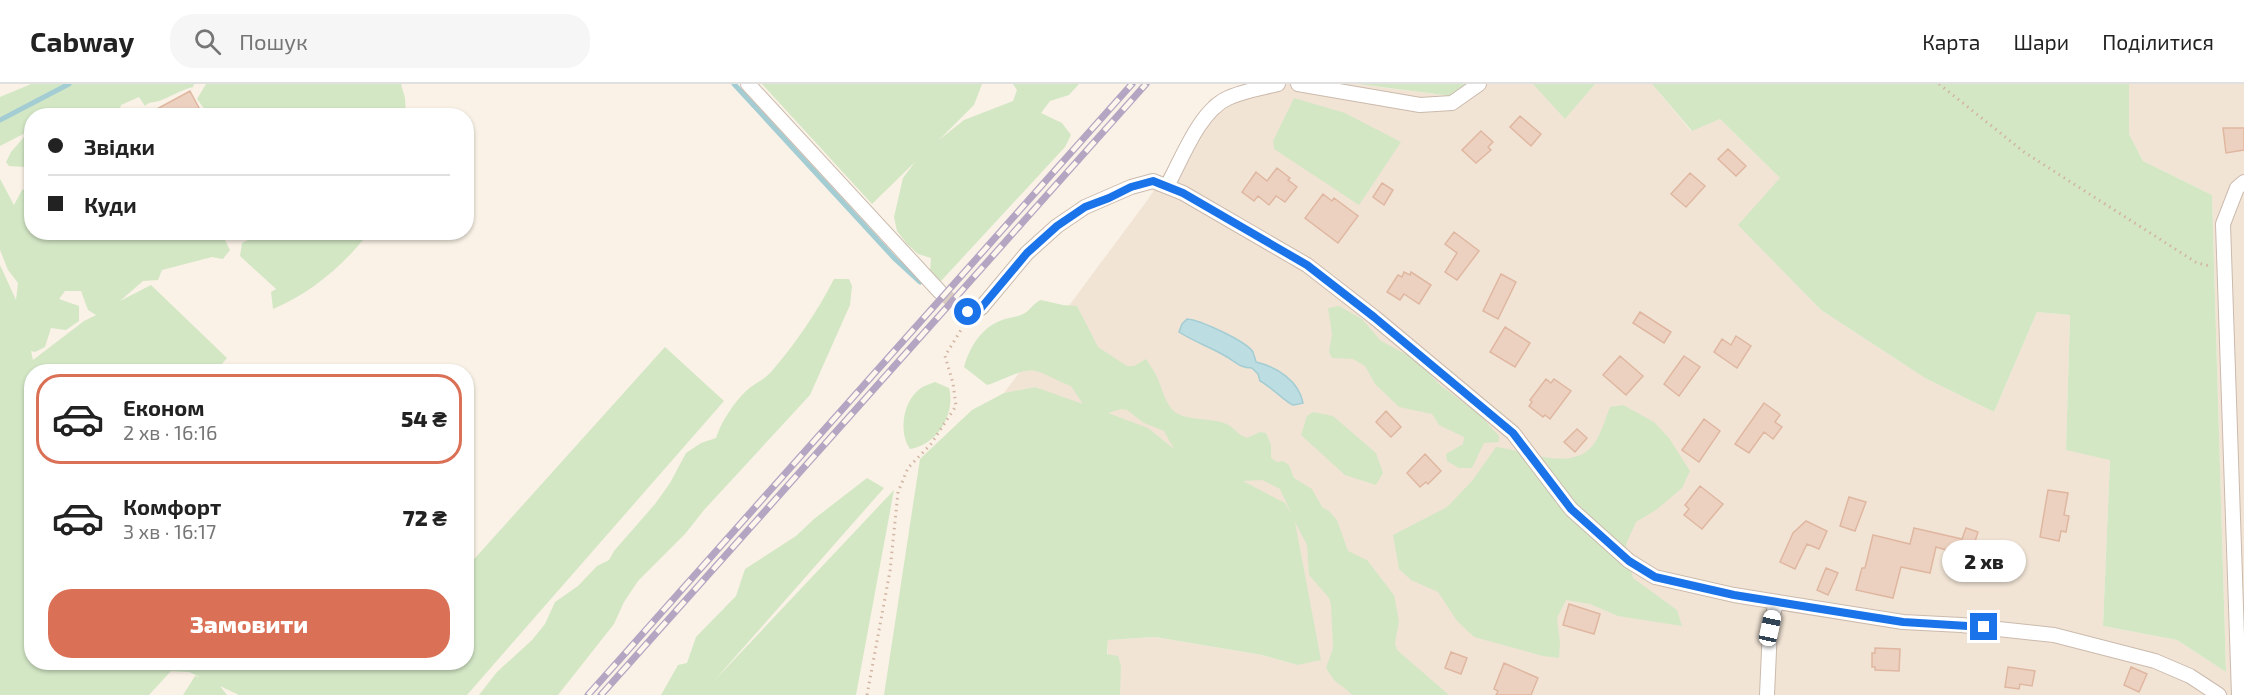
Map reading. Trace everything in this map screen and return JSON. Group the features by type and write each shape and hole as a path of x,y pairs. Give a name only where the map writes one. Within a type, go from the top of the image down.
{"street":[{"path":"748,84 940,292"},
{"path":"1167,186 1199,125 1213,107 1228,98 1278,84"},
{"path":"1298,84 1420,105 1452,104 1479,84"},
{"path":"968,312 981,308 1027,253 1057,226 1085,207 1153,181 1183,193 1307,265 1435,366 1513,433 1571,509 1629,561 1655,577 1776,602 1903,622 1961,625 2054,635 2155,661 2190,676 2219,695"},
{"path":"2239,695 2223,224 2240,185"},
{"path":"1767,695 1770,628 1776,602"}],"path":[{"path":"1939,84 2024,152 2198,263 2225,269"},
{"path":"867,695 890,571 898,492 908,468 931,444 956,406 953,383 945,356 963,328 968,312"}],"shaded area":[{"path":"1271,84 1354,84 1452,96 1467,84 1533,84 1565,118 1595,84 1652,84 1691,131 1720,119 1781,179 1739,225 1821,310 1925,378 1994,412 2037,312 2070,315 2066,449 2110,459 2103,626 2177,640 2226,672 2212,195 2143,161 2129,134 2129,84 2244,84 2244,695 1106,695 1108,640 1155,637 1262,655 1297,665 1186,460 1036,387 1004,393 1149,198 1210,99 1247,87"}],"green space":[{"path":"31,84 194,84 193,87 145,106 139,97 121,105 120,108 24,108 24,134 0,146 0,97"},
{"path":"206,84 401,84 406,108 204,108 197,99"},
{"path":"762,84 982,84 974,105 939,140 964,120 1013,101 1017,90 1013,84 1079,84 1069,95 1050,101 1041,113 1062,123 1071,135 1065,147 941,281 930,272 931,258 918,254 897,231 894,217 903,178 915,162 872,204"},
{"path":"1357,84 1467,84 1452,96"},
{"path":"1533,84 1595,84 1565,119"},
{"path":"1652,84 2129,84 2129,134 2143,161 2212,195 2226,672 2177,640 2103,626 2110,460 2066,450 2070,315 2037,312 1994,412 1925,378 1821,310 1738,225 1780,178 1720,119 1692,131"},
{"path":"1294,98 1345,113 1401,142 1359,205 1274,149 1273,141"},
{"path":"24,137 24,167 9,166 6,162 11,152"},
{"path":"0,179 14,205 24,190 24,240 225,240 230,250 223,259 212,257 162,270 158,280 143,281 120,301 151,285 227,358 222,364 24,364 24,670 474,670 474,559 665,347 724,401 467,695 239,695 220,686 227,695 183,695 195,676 200,677 189,672 171,671 149,695 0,695 0,265 16,300 18,283 8,270 0,250","holes":["65,291 81,291 88,310 96,315 84,321 33,360 31,351 35,352 45,347 51,328 66,330 79,321 79,306 59,299"]},
{"path":"248,240 363,240 349,256 313,287 273,309 271,292 276,289 240,256 242,243"},
{"path":"834,279 849,279 852,286 850,305 810,395 704,510 685,534 638,581 624,602 614,624 558,695 479,695 497,672 532,640 545,624 555,602 578,586 597,566 609,560 614,551 655,504 670,483 686,453 701,443 716,438 724,420 737,402 749,389 771,372 797,339"},
{"path":"1038,301 1077,306 1098,347 1127,366 1134,366 1146,359 1156,375 1168,404 1180,415 1224,423 1247,438 1260,432 1266,433 1271,445 1271,458 1289,465 1294,478 1312,489 1322,507 1337,520 1348,551 1367,560 1394,595 1399,621 1395,643 1397,650 1449,695 1353,695 1334,680 1326,668 1333,648 1331,605 1329,598 1309,575 1307,545 1295,522 1321,660 1297,665 1262,655 1155,637 1108,640 1107,654 1118,656 1121,666 1120,695 884,695 920,459 972,410 1004,393 1035,387 1083,404 1071,386 1036,371 1018,373 987,385 964,367 974,344 984,332 997,322 1025,313","holes":["1121,409 1127,410 1144,423 1164,431 1174,449 1148,428 1108,413","1262,480 1280,489 1292,515 1285,503 1243,481"]},
{"path":"1339,306 1362,319 1381,341 1417,360 1440,385 1479,414 1499,436 1499,442 1484,443 1472,468 1459,468 1447,461 1446,454 1463,444 1464,437 1439,425 1432,414 1399,407 1375,384 1365,366 1353,359 1332,358 1329,352 1332,334 1328,308"},
{"path":"935,382 949,388 950,408 947,418 936,435 920,446 910,449 906,442 903,425 906,408 915,393"},
{"path":"1623,405 1654,422 1669,438 1690,471 1682,488 1656,510 1636,522 1626,544 1633,578 1677,610 1682,626 1618,616 1590,604 1566,600 1557,618 1559,658 1543,656 1474,637 1457,621 1438,592 1411,580 1399,569 1393,535 1447,507 1472,481 1496,447 1547,458 1573,458 1584,453 1596,441 1610,407"},
{"path":"1313,412 1333,416 1376,453 1383,473 1376,485 1345,475 1301,435 1307,416"},
{"path":"867,478 884,488 713,682 894,490 856,695 661,695 678,665 687,663 696,637 736,596 745,569 796,536"}],"water":[{"path":"1187,319 1222,332 1249,347 1256,362 1272,367 1292,382 1301,395 1303,403 1291,404 1260,381 1258,374 1252,368 1241,366 1179,332"}],"building":[{"path":"190,91 199,108 159,108"},
{"path":"1520,116 1541,134 1531,146 1510,127"},
{"path":"2223,128 2244,128 2244,150 2226,153"},
{"path":"1481,131 1493,142 1488,147 1491,150 1476,163 1462,150"},
{"path":"1728,149 1746,166 1736,176 1718,159"},
{"path":"1277,168 1297,187 1285,202 1276,196 1269,205 1258,196 1254,201 1242,192 1256,172 1267,181"},
{"path":"1690,173 1705,186 1686,207 1671,194"},
{"path":"1382,183 1393,190 1384,205 1373,197"},
{"path":"1323,194 1332,201 1334,198 1358,216 1338,243 1305,218"},
{"path":"1454,232 1479,251 1457,280 1445,272 1457,253 1445,244"},
{"path":"1404,272 1410,275 1411,272 1431,285 1419,304 1404,294 1400,300 1387,292 1398,275 1402,277"},
{"path":"1501,274 1516,282 1498,319 1483,311"},
{"path":"1640,312 1671,332 1664,343 1633,323"},
{"path":"1505,327 1530,343 1515,367 1490,352"},
{"path":"1736,336 1751,346 1737,368 1714,352 1722,339 1731,345"},
{"path":"1620,356 1643,376 1626,395 1603,375"},
{"path":"1684,356 1700,367 1679,396 1664,384"},
{"path":"1546,379 1551,383 1554,379 1571,391 1550,419 1545,415 1543,417 1529,406 1532,402 1530,400"},
{"path":"1764,403 1780,415 1775,422 1782,427 1773,439 1764,432 1749,453 1735,444"},
{"path":"1386,411 1401,427 1391,437 1376,422"},
{"path":"1704,419 1720,431 1699,462 1682,450"},
{"path":"1577,429 1587,438 1575,452 1564,442"},
{"path":"1425,454 1441,471 1428,484 1426,482 1420,487 1407,473"},
{"path":"1700,486 1723,504 1702,529 1684,515 1689,509 1685,505"},
{"path":"2048,490 2068,493 2064,515 2069,516 2066,532 2061,531 2059,541 2040,537"},
{"path":"1849,497 1866,502 1855,531 1840,526"},
{"path":"1806,521 1827,531 1819,549 1807,544 1795,569 1780,562 1793,533"},
{"path":"1914,528 1962,539 1966,528 1978,532 1970,557 1936,547 1930,573 1901,567 1893,598 1856,590 1862,568 1865,568 1873,535 1910,544"},
{"path":"1826,568 1838,573 1828,595 1817,590"},
{"path":"1569,604 1600,614 1594,634 1563,625"},
{"path":"1875,648 1900,649 1899,671 1875,670 1875,667 1872,667 1872,653 1875,653"},
{"path":"1451,652 1467,658 1461,674 1445,668"},
{"path":"1504,663 1538,678 1531,695 1496,695 1498,691 1494,689"},
{"path":"2008,667 2035,671 2032,686 2020,684 2019,689 2005,687"},
{"path":"2131,667 2147,674 2139,692 2124,685"}],"waterway":[{"path":"0,120 69,84"},
{"path":"734,84 895,259 920,282"}],"tunnel":[{"path":"940,292 968,312"}],"railway":[{"path":"588,695 1132,84"},
{"path":"601,695 1146,84"}],"route":[{"path":"968,312 981,308 1027,253 1057,226 1085,207 1131,187 1153,181 1183,193 1307,265 1374,317 1513,433 1571,509 1629,561 1655,577 1734,595 1903,622 1984,627"}]}
